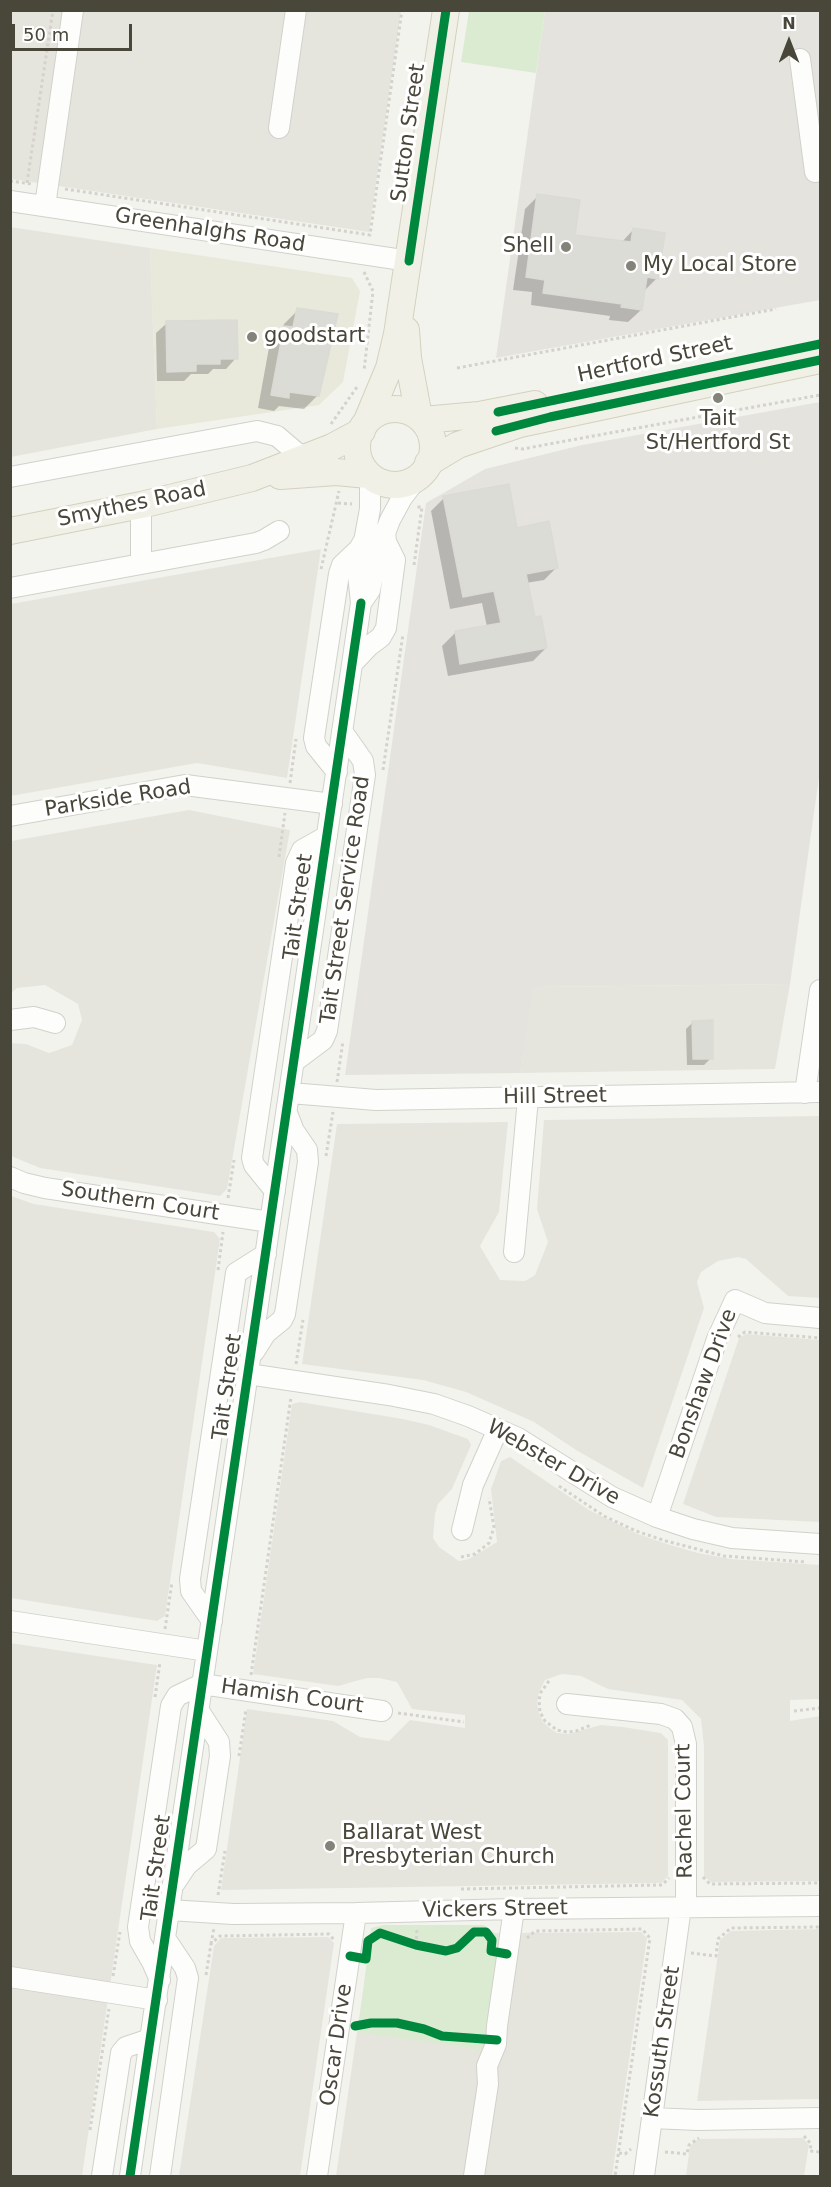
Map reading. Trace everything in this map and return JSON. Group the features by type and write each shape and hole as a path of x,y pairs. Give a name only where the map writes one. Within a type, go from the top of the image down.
{"main road":[{"name":"Sutton Street","path":"364,427 389,368 405,291 446,10"},
{"name":"Sutton Street","path":"405,291 408,358 421,419"},
{"name":"Hertford Street","path":"421,419 449,419 498,412 820,344"},
{"name":"Hertford Street","path":"423,480 458,445 520,424 820,360"},
{"path":"388,410 407,411 421,419 429,431 432,446 423,480 392,484 369,476 357,454 359,437 364,427 372,418 388,410"},
{"name":"Smythes Road","path":"10,531 141,505 252,478 345,441 364,427"},
{"name":"Smythes Road","path":"252,478 336,472 369,476"}],"street":[{"path":"45,206 73,10"},
{"path":"279,128 296,10"},
{"path":"800,58 814,115 816,172"},
{"name":"Greenhalghs Road","path":"10,201 409,261"},
{"path":"10,477 257,431 277,436 297,453 308,457"},
{"name":"Tait Street","path":"130,2176 361,603 358,581 370,509 369,476"},
{"name":"Tait Street","path":"361,603 370,590 378,552 397,506 423,480"},
{"path":"141,505 141,563"},
{"path":"10,588 261,542 279,531"},
{"path":"352,664 383,635 386,628 395,560 386,542 385,531"},
{"name":"Tait Street Service Road","path":"337,772 316,746 314,738 339,574 342,565 359,549 364,539"},
{"name":"Tait Street Service Road","path":"295,1061 320,1042 327,1031 365,775 363,761 342,731"},
{"name":"Parkside Road","path":"10,816 185,785 332,804"},
{"name":"Tait Street Service Road","path":"275,1191 254,1165 252,1158 296,860 300,852 327,836"},
{"path":"812,1093 820,990"},
{"path":"10,1020 29,1017 55,1023"},
{"name":"Hill Street","path":"290,1093 376,1100 812,1093"},
{"path":"514,1252 528,1098"},
{"path":"250,1365 266,1333 285,1316 308,1162 307,1150 294,1131 287,1113"},
{"name":"Southern Court","path":"10,1177 39,1187 270,1222"},
{"path":"212,1621 190,1591 190,1579 235,1275 237,1271 266,1254"},
{"name":"Bonshaw Drive","path":"657,1517 717,1339 735,1300 765,1313 820,1318"},
{"name":"Webster Drive","path":"250,1365 294,1381 423,1402 457,1412 526,1443 612,1497 657,1517 693,1529 732,1538 820,1544"},
{"path":"462,1530 473,1485 498,1429"},
{"path":"10,1621 207,1651"},
{"path":"160,1980 140,1941 138,1927 171,1706 177,1696 202,1684"},
{"name":"Hamish Court","path":"202,1684 382,1711"},
{"name":"Rachel Court","path":"567,1704 660,1714 671,1717 682,1727 686,1744 684,1907"},
{"path":"173,1887 187,1865 206,1849 220,1756 219,1744 199,1711"},
{"name":"Vickers Street","path":"169,1910 233,1914 820,1906"},
{"name":"Kossuth Street","path":"644,2176 684,1907"},
{"path":"474,2176 488,2084 487,2066 496,2044 514,1909"},
{"name":"Oscar Drive","path":"317,2176 356,1913"},
{"path":"160,2176 188,1978 185,1968 165,1938"},
{"path":"10,1977 110,2001 157,2000"},
{"path":"102,2176 121,2054 126,2047 150,2039"},
{"path":"652,2118 692,2120 820,2118"}],"path":[{"path":"27,183 53,10"},
{"path":"364,375 373,291 364,274 402,10"},
{"path":"10,181 370,235"},
{"path":"457,368 776,309"},
{"path":"328,428 358,387"},
{"path":"512,448 524,449 820,395"},
{"path":"422,507 423,480"},
{"path":"738,1337 746,1332 820,1338"},
{"path":"249,1691 294,1381"},
{"path":"461,1557 481,1551 491,1538 494,1527 488,1493"},
{"path":"549,1681 541,1692 539,1700 540,1712 545,1721 557,1730 567,1732 598,1723"},
{"path":"794,1711 820,1708"},
{"path":"382,1711 464,1722"},
{"path":"461,1889 662,1885 670,1877 670,1869 701,1869 702,1876 710,1884 820,1883"},
{"path":"416,1945 417,1927 421,1927"},
{"path":"648,1947 716,1956 718,1939 730,1928 820,1927"},
{"path":"110,2001 120,1929"},
{"path":"525,1939 535,1931 642,1929 650,1938 615,2176"},
{"path":"220,1936 329,1934 336,1942 334,1954 350,1956"},
{"path":"404,1941 428,1948"},
{"path":"804,2136 812,2144 810,2151 820,2152"},
{"path":"618,2153 625,2154 629,2149 687,2154 688,2145 697,2138 709,2138"}],"shaded area":[{"path":"10,11 401,11 369,232 11,179"},
{"path":"545,11 820,11 820,300 496,358"},
{"path":"10,227 150,248 157,429 11,457"},
{"name":"goodstart","path":"150,248 352,278 360,291 343,382 319,405 157,429"},
{"path":"820,402 820,770 790,984 533,987 521,1073 345,1075 426,503 485,469 582,445"},
{"path":"321,549 287,778 197,763 11,796 11,604"},
{"path":"189,810 290,830 227,1189 220,1196 40,1168 11,1156 11,1043 26,1044 49,1053 72,1045 82,1020 78,1004 45,985 17,988 11,993 11,841"},
{"path":"790,984 775,1069 521,1073 532,987"},
{"path":"820,1116 820,1298 788,1296 746,1259 738,1257 718,1261 701,1272 697,1282 704,1308 643,1488 576,1450 534,1422 466,1392 423,1380 302,1364 337,1124 508,1122 499,1212 480,1246 500,1280 525,1281 535,1275 548,1242 537,1209 544,1120"},
{"path":"11,1196 34,1204 214,1232 220,1239 165,1616 157,1621 11,1598"},
{"path":"746,1334 820,1340 820,1522 716,1517 683,1504 739,1338"},
{"path":"300,1402 403,1419 429,1425 468,1439 471,1445 452,1489 438,1504 433,1538 439,1547 459,1561 469,1559 497,1542 491,1489 501,1461 510,1457 589,1510 638,1534 698,1553 731,1559 820,1565 820,1699 790,1700 790,1721 820,1716 820,1881 711,1882 704,1876 704,1746 701,1719 682,1700 608,1689 581,1676 562,1674 545,1680 539,1692 537,1704 543,1722 557,1733 568,1734 601,1725 661,1733 668,1740 668,1876 661,1883 221,1890 247,1709 333,1721 360,1737 389,1741 410,1720 465,1728 465,1715 412,1709 397,1682 367,1678 338,1686 253,1674 292,1404"},
{"path":"10,1643 157,1665 82,2176 11,2176"},
{"path":"820,1929 820,2099 697,2101 720,1940 731,1931"},
{"path":"641,1932 647,1938 612,2176 336,2176 370,1943 381,1934"},
{"path":"328,1937 334,1943 300,2176 179,2176 214,1946 221,1938"},
{"path":"803,2138 809,2145 804,2176 686,2176 690,2146 698,2139"}],"green space":[{"path":"469,11 545,11 536,73 461,62"},
{"path":"384,1925 484,1925 495,1933 498,1937 498,1946 483,2050 358,2032 371,1928"}],"building":[{"path":"537,194 580,200 575,235 631,242 633,228 665,233 658,279 647,277 642,310 621,307 622,304 543,293 545,280 526,277"},
{"path":"297,308 338,314 319,396 289,392 289,398 271,395 284,326 293,327"},
{"path":"237,320 238,359 220,359 220,364 196,364 196,371 167,372 166,321"},
{"path":"509,484 517,528 549,521 558,568 526,574 535,617 541,616 547,648 460,664 455,631 501,623 494,591 463,597 443,496"},
{"path":"713,1020 713,1059 693,1059 692,1021"}],"cycle path":[{"path":"409,261 446,10"},
{"path":"498,412 820,344"},
{"path":"496,431 550,417 820,360"},
{"path":"130,2176 361,603"},
{"path":"350,1956 366,1959 368,1941 380,1933 416,1945 446,1951 457,1948 474,1932 486,1932 492,1940 491,1951 507,1954"},
{"path":"355,2026 371,2023 397,2023 442,2036 497,2040"}],"place":[{"name":"Shell","path":"566,247"},
{"name":"My Local Store","path":"631,266"},
{"name":"goodstart","path":"252,337"},
{"name":"Tait St/Hertford St","path":"718,398"},
{"name":"Ballarat West Presbyterian Church","path":"330,1846"}]}
